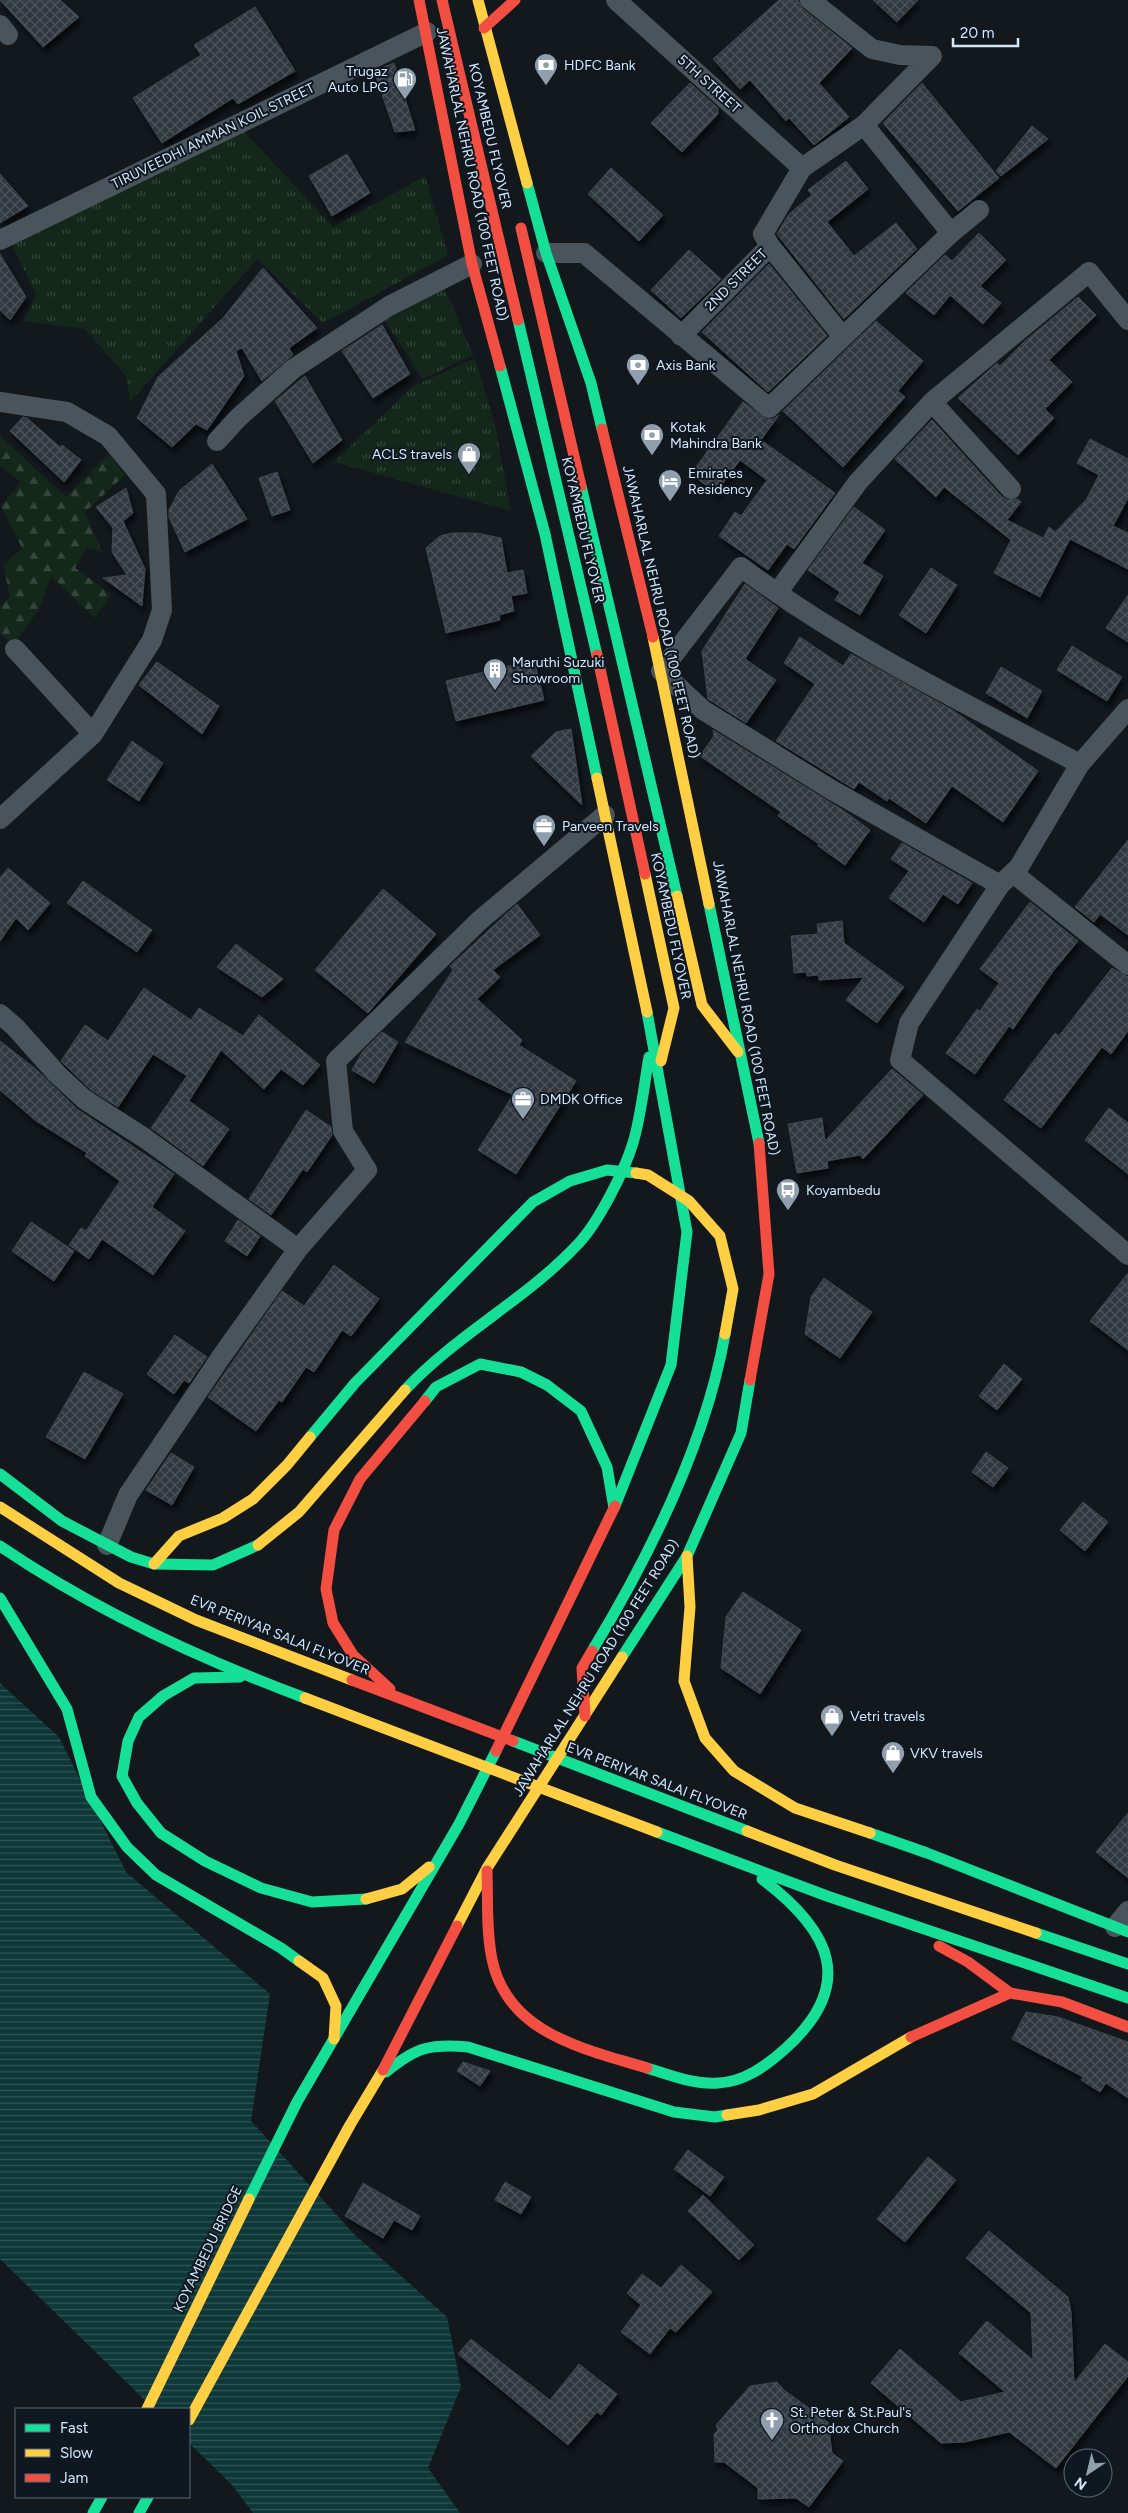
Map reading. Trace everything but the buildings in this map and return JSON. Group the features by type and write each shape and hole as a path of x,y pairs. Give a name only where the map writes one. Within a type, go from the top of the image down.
{"main road":[{"name":"JAWAHARLAL NEHRU ROAD (100 FEET ROAD)","path":"297,2102 441,1857 524,1697 614,1508 671,1365 687,1232 659,1068 546,534 515,393 472,264 427,32 419,0"},
{"name":"KOYAMBEDU FLYOVER","path":"442,0 590,621 674,1008 659,1068"},
{"name":"KOYAMBEDU FLYOVER","path":"467,0 478,47"},
{"name":"JAWAHARLAL NEHRU ROAD (100 FEET ROAD)","path":"190,2418 350,2125 379,2077 487,1868 687,1556 741,1433 769,1274 761,1154 661,671 484,28 478,0"},
{"path":"484,28 515,0"},
{"name":"KOYAMBEDU FLYOVER","path":"519,218 702,1005 740,1054"},
{"path":"515,393 582,384"},
{"path":"0,1474 62,1521 131,1558 154,1564 212,1565 262,1543 299,1512 316,1494 381,1416 429,1364 542,1276 580,1242 609,1198 633,1143 652,1036"},
{"path":"154,1564 179,1536 223,1518 253,1498 287,1465 354,1383 533,1202 570,1180 607,1170 648,1175 689,1201 720,1236 732,1289 719,1368 692,1452 653,1537 603,1633 582,1668 585,1716"},
{"path":"414,1704 384,1685 353,1654 333,1623 326,1589 334,1530 360,1479 406,1420 436,1387 480,1364 521,1372 547,1385 581,1412 607,1467 614,1508"},
{"name":"EVR PERIYAR SALAI FLYOVER","path":"0,1507 119,1583 196,1620 835,1865 1128,1964"},
{"path":"0,1546 52,1581 106,1611 257,1680 826,1896 1128,1998"},
{"path":"687,1556 690,1607 684,1681 705,1738 734,1770 795,1808 1122,1929"},
{"path":"0,1598 67,1709 90,1797 127,1847 156,1875 281,1948 322,1978 336,2006 334,2040"},
{"path":"257,1680 231,1676 194,1678 163,1696 139,1717 128,1741 122,1776 137,1803 161,1833 205,1861 261,1888 312,1902 374,1898 402,1889 441,1857"},
{"path":"487,1868 488,1932 495,1973 513,2006 542,2030 577,2049 705,2084 729,2082 768,2066 795,2041 819,2005 829,1978 822,1943 806,1920 777,1889 740,1864"},
{"path":"922,1878 917,1908 925,1935 935,1944 968,1962 1010,1993 1062,2002 1128,2027"},
{"path":"379,2077 412,2050 440,2044 450,2044 468,2047 674,2112 715,2117 759,2110 813,2094 909,2038 1010,1993"},
{"name":"KOYAMBEDU BRIDGE","path":"147,2408 297,2102"},
{"path":"93,2513 101,2498"},
{"path":"139,2513 147,2498"}],"street":[{"name":"5TH STREET","path":"616,0 802,168"},
{"path":"802,168 864,124 932,56 900,55 872,49 810,0"},
{"name":"TIRUVEEDHI AMMAN KOIL STREET","path":"0,240 427,32"},
{"path":"864,124 951,233"},
{"name":"2ND STREET","path":"681,336 770,246 763,234 802,168"},
{"path":"546,253 584,253 769,408 951,233 979,210"},
{"path":"770,246 843,337"},
{"path":"217,441 238,418 293,369 388,306 472,264"},
{"path":"777,593 858,482 932,402 1089,272 1128,320"},
{"path":"0,402 67,412 100,431 108,436 156,494 162,610 152,640 93,734 0,819"},
{"path":"932,402 1011,489"},
{"path":"1080,764 857,644 777,593 741,567 661,671 703,710 832,790 1006,879 1128,965"},
{"path":"15,649 93,734"},
{"path":"1128,709 1080,764 1020,867 1006,879 909,1023 900,1060 1128,1255"},
{"path":"107,1545 128,1495 221,1357 298,1249 367,1170 343,1131 336,1062 479,921 605,815"},
{"path":"0,1014 15,1027 57,1074 84,1099 146,1139 298,1249"},
{"path":"1122,1929 1128,1911"}],"green space":[{"path":"241,128 333,227 425,176 448,255 323,323 257,259 130,402 126,376 85,329 24,321 36,294 12,245"},
{"path":"443,284 473,355 423,379 383,318"},
{"path":"475,358 495,425 511,511 334,462 412,387"},
{"path":"0,436 66,497 109,454 125,475 85,512 102,552 87,548 75,568 111,594 95,618 51,576 39,609 13,646 0,633 0,607 10,596 3,565 22,548 1,506 21,482 0,466"}],"shaded area":[{"path":"0,1683 59,1737 126,1872 270,1994 251,2121 354,2234 447,2317 461,2387 428,2468 460,2513 253,2513 233,2486 190,2444 190,2408 153,2408 0,2259"}],"traffic: fast":[{"path":"527,183 546,253 591,383 602,429"},
{"path":"518,320 597,655"},
{"path":"500,366 545,534 597,778"},
{"path":"581,486 677,896"},
{"path":"709,904 759,1143"},
{"path":"615,1506 671,1365 687,1232 647,1012"},
{"path":"405,1390 447,1351 537,1282 559,1263 587,1234 610,1196 629,1155 638,1122 649,1057"},
{"path":"310,1437 355,1383 533,1202 570,1181 607,1170 636,1173"},
{"path":"592,1651 634,1577 673,1498 704,1416 725,1334"},
{"path":"425,1401 436,1387 480,1364 521,1372 547,1385 581,1411 607,1467 614,1508"},
{"path":"622,1657 687,1556 741,1433 750,1380"},
{"path":"0,1474 62,1521 131,1557 154,1564 213,1565 258,1545"},
{"path":"0,1546 72,1591 148,1631 225,1666 305,1698"},
{"path":"0,1598 67,1709 91,1797 127,1847 156,1875 281,1948 299,1961"},
{"path":"240,1677 194,1678 163,1696 139,1717 128,1741 122,1776 137,1803 161,1833 205,1861 261,1888 312,1902 366,1899"},
{"path":"513,1741 747,1831"},
{"path":"249,2199 297,2102 459,1824 496,1751"},
{"path":"657,1832 827,1896 1128,1998"},
{"path":"870,1833 927,1853 1128,1932"},
{"path":"647,2068 682,2079 700,2082 718,2083 737,2080 754,2072 770,2061 785,2049 808,2025 821,2002 828,1980 826,1959 819,1939 805,1918 762,1879"},
{"path":"1036,1933 1128,1964"},
{"path":"386,2072 406,2057 424,2049 443,2046 468,2047 674,2112 715,2117 727,2115"},
{"path":"93,2513 101,2498"},
{"path":"139,2513 147,2498"}],"traffic: slow":[{"path":"478,0 527,183"},
{"path":"653,637 709,904"},
{"path":"597,778 647,1012"},
{"path":"645,874 674,1008 661,1061"},
{"path":"677,896 702,1005 738,1052"},
{"path":"636,1173 648,1175 689,1201 720,1236 733,1289 725,1334"},
{"path":"258,1545 299,1512 405,1390"},
{"path":"154,1564 179,1536 223,1518 253,1499 287,1465 310,1437"},
{"path":"0,1507 119,1583 196,1620 352,1680"},
{"path":"687,1556 690,1607 684,1681 705,1738 734,1771 795,1808 870,1833"},
{"path":"457,1926 487,1868 622,1657"},
{"path":"305,1698 657,1832"},
{"path":"747,1831 835,1865 1036,1933"},
{"path":"366,1899 402,1889 429,1867"},
{"path":"299,1961 323,1978 336,2006 334,2039"},
{"path":"727,2115 759,2110 813,2094 911,2037"},
{"path":"190,2418 350,2125 383,2070"},
{"path":"147,2408 249,2199"}],"traffic: jam":[{"path":"419,0 472,264 500,366"},
{"path":"442,0 518,320"},
{"path":"484,28 515,0"},
{"path":"521,228 581,486"},
{"path":"602,429 653,637"},
{"path":"597,655 645,874"},
{"path":"750,1380 769,1274 759,1143"},
{"path":"390,1689 353,1655 333,1623 326,1589 334,1530 360,1479 425,1401"},
{"path":"496,1751 615,1506"},
{"path":"585,1716 582,1668 592,1651"},
{"path":"352,1680 513,1741"},
{"path":"487,1871 488,1926 492,1959 500,1984 514,2005 531,2021 552,2035 599,2054 647,2068"},
{"path":"383,2070 457,1926"},
{"path":"939,1946 968,1962 1010,1993 1062,2002 1128,2027"},
{"path":"911,2037 1010,1993"}],"place":[{"name":"HDFC Bank","path":"546,86"},
{"name":"Trugaz Auto LPG","path":"405,100"},
{"name":"Axis Bank","path":"638,386"},
{"name":"Kotak Mahindra Bank","path":"652,456"},
{"name":"ACLS travels","path":"469,475"},
{"name":"Emirates Residency","path":"670,502"},
{"name":"Maruthi Suzuki Showroom","path":"495,691"},
{"name":"Parveen Travels","path":"544,847"},
{"name":"DMDK Office","path":"523,1120"},
{"name":"Koyambedu","path":"788,1211"},
{"name":"Vetri travels","path":"832,1737"},
{"name":"VKV travels","path":"893,1774"},
{"name":"St. Peter & St.Paul's Orthodox Church","path":"772,2441"}]}
